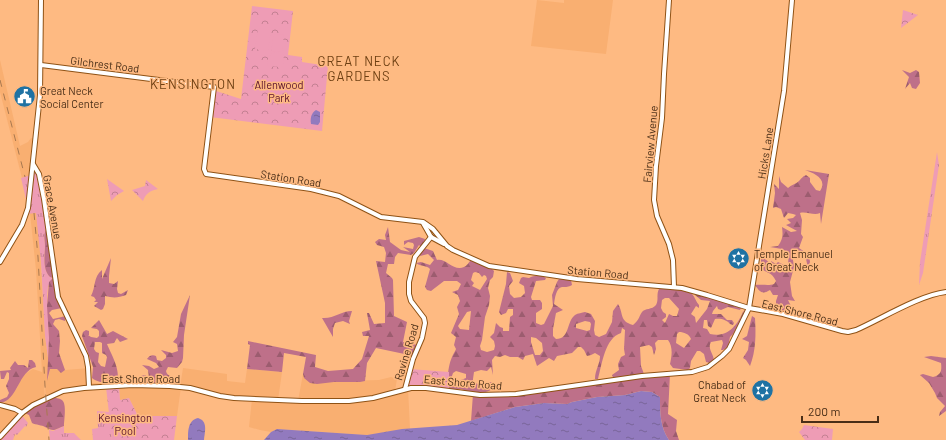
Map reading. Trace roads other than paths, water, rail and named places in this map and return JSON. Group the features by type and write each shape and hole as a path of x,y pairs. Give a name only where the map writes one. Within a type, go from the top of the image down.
{"street":[{"name":"Grace Avenue","path":"41,0 40,95 33,164 39,174 44,199 58,297 86,356 89,387"},
{"name":"Fairview Avenue","path":"669,0 662,118 656,166 654,200 657,216 673,260 674,287"},
{"name":"Hicks Lane","path":"749,308 784,91 792,0"},
{"name":"Gilchrest Road","path":"41,65 214,87"},
{"name":"Station Road","path":"214,87 204,170 206,174 312,189 339,196 381,217 422,222 433,229 447,246"},
{"path":"0,262 26,216 33,164"},
{"path":"422,222 431,237"},
{"name":"Station Road","path":"431,237 453,250 489,266 577,280 674,287 707,294 749,308"},
{"name":"Ravine Road","path":"405,388 413,359 422,338 425,323 424,318 411,301 409,294 409,282 415,257 431,237"},
{"name":"East Shore Road","path":"0,437 22,413 33,405 64,391 89,387 133,385 170,386 190,388 229,398 315,401 361,400 405,388 426,388 466,394 504,395 642,376 692,372 708,367 726,353 733,342 749,308 783,314 828,328 848,332 856,330 934,294 946,292"},
{"path":"0,405 16,409 22,413"}],"water":[{"path":"316,110 320,112 320,122 318,125 311,124 312,114"},
{"path":"641,391 652,392 660,397 660,414 662,425 669,440 264,440 271,432 277,429 367,435 402,429 457,425 515,407 544,403 567,404 597,397 625,395"},
{"path":"198,418 205,424 204,440 188,440 190,423"}],"railway":[{"path":"0,80 25,177"},
{"path":"34,213 49,440"}],"place":[{"name":"Great Neck Social Center","path":"25,96"},
{"name":"Temple Emanuel of Great Neck","path":"738,259"},
{"name":"Chabad of Great Neck","path":"762,390"}],"district":[{"name":"GREAT NECK GARDENS","path":"359,68"},
{"name":"KENSINGTON","path":"193,84"}],"park label":[{"name":"Allenwood Park","path":"279,90"},
{"name":"Kensington Pool","path":"125,423"}]}
